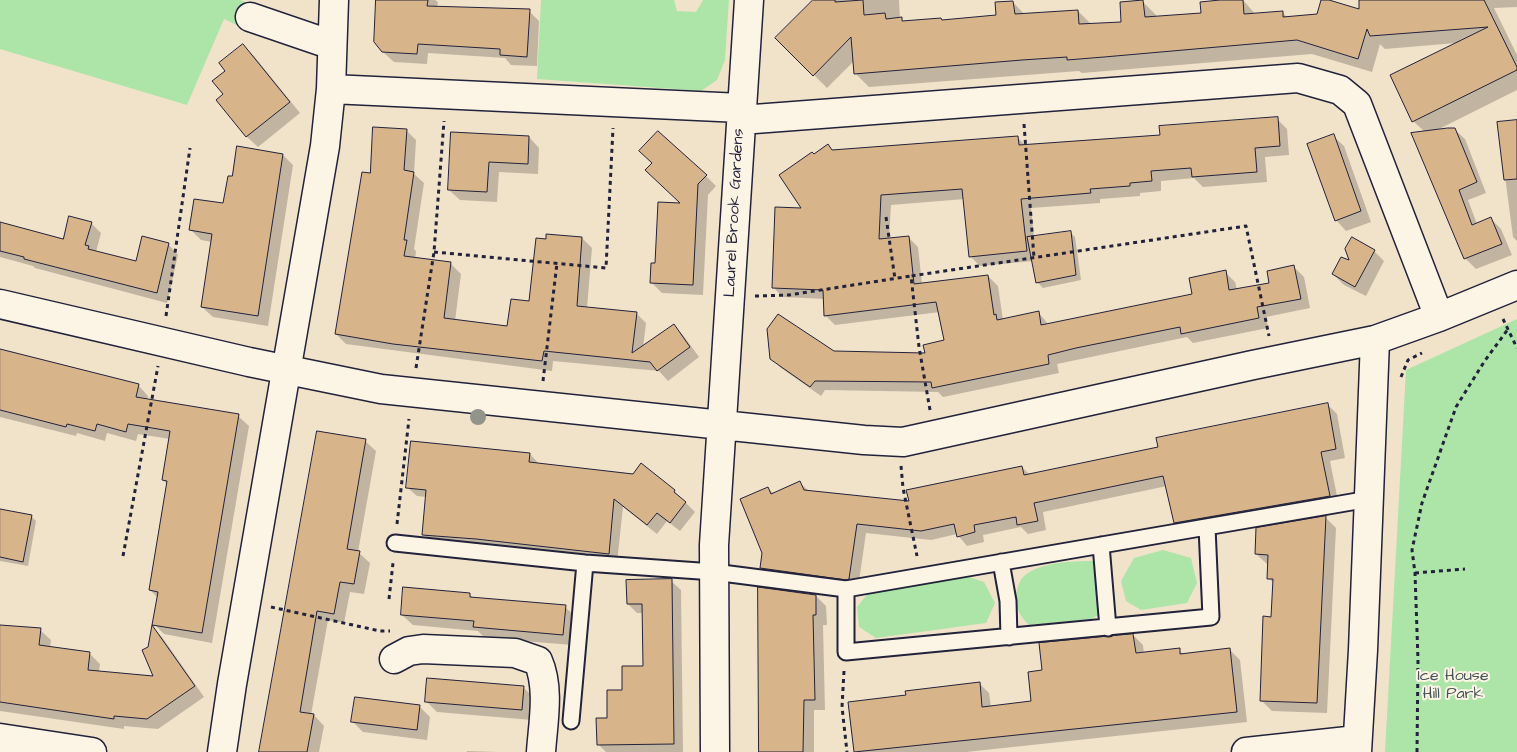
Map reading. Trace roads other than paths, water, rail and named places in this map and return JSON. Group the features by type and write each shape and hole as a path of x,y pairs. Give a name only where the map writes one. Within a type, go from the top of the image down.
{"street":[{"path":"222,752 232,684 325,146 331,89 334,0"},
{"name":"Laurel Brook Gardens","path":"714,752 714,572 748,0"},
{"path":"250,17 332,45"},
{"path":"331,89 614,102 741,114 1022,99 1298,78 1340,90 1357,104 1439,317"},
{"path":"0,304 287,370 381,389 864,440 899,442 1274,360 1375,340 1439,317 1517,285"},
{"path":"1246,752 1357,746 1370,499 1375,340"},
{"path":"394,659 409,651 424,649 515,653 538,661 544,674 541,752"},
{"path":"0,738 92,752"}],"lane":[{"path":"395,543 585,563 714,572 846,589 1370,499"},
{"path":"846,589 846,652 1211,617 1207,527"},
{"path":"1101,545 1108,628"},
{"path":"1001,562 1008,601 1009,637"},
{"path":"571,721 585,563"}],"park label":[{"name":"Ice House Hill Park","path":"1453,686"}]}
